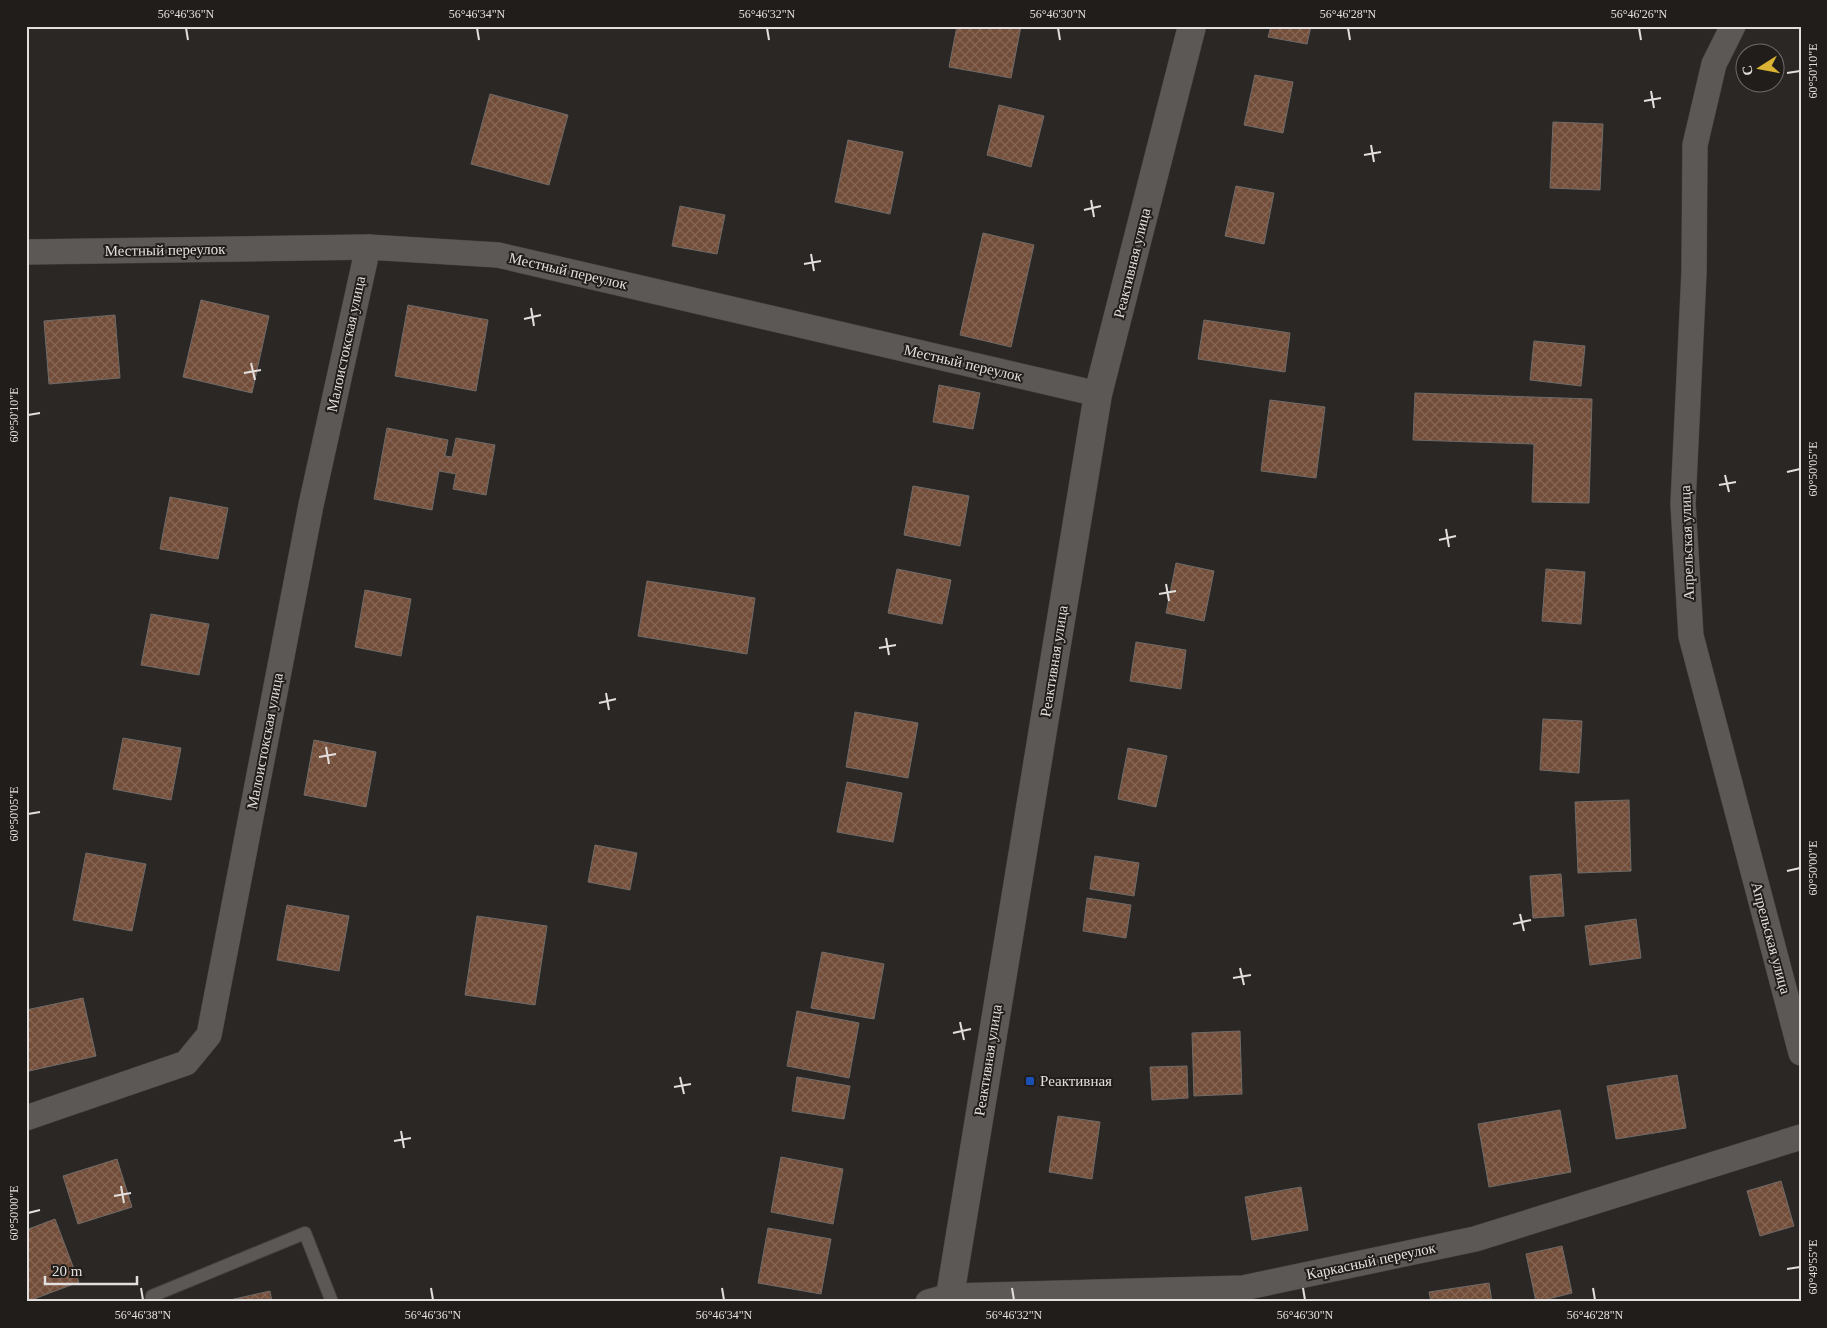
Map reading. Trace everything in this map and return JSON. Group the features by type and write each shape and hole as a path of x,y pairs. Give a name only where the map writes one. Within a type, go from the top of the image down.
{"main road":[{"name":"Реактивная улица","path":"942,1300 1098,394 1192,26"}],"street":[{"name":"Апрельская улица","path":"1732,26 1714,64 1695,145 1694,272 1683,504 1691,636 1801,1053"},
{"name":"Местный переулок","path":"26,252 368,248 498,255 1098,394"},
{"name":"Малоистокская улица","path":"26,1118 186,1063 209,1035 311,505 368,248"},
{"name":"Каркасный переулок","path":"942,1300 1243,1288 1475,1239 1801,1137"}],"lane":[{"path":"151,1302 152,1296 305,1233 332,1302"}],"building":[{"path":"957,26 1021,26 1011,78 949,67"},
{"path":"1271,26 1311,26 1307,44 1268,37"},
{"path":"1255,75 1293,82 1283,133 1244,125"},
{"path":"490,94 568,115 549,185 471,164"},
{"path":"999,105 1044,116 1031,167 987,155"},
{"path":"1553,122 1603,124 1600,190 1550,188"},
{"path":"848,140 903,152 890,214 835,202"},
{"path":"1236,186 1274,193 1264,244 1225,236"},
{"path":"680,206 725,215 717,254 672,246"},
{"path":"983,233 1034,245 1011,347 960,335"},
{"path":"201,300 269,316 252,393 183,377"},
{"path":"408,305 488,320 476,391 395,376"},
{"path":"115,315 120,378 49,384 44,321"},
{"path":"1204,320 1290,333 1285,372 1198,359"},
{"path":"1534,341 1585,346 1581,386 1530,380"},
{"path":"939,385 980,393 973,429 933,422"},
{"path":"1415,393 1592,399 1589,503 1532,502 1534,444 1413,440"},
{"path":"1270,400 1325,407 1316,478 1261,471"},
{"path":"387,428 448,440 445,456 452,457 456,438 495,445 486,495 453,489 456,474 439,471 432,510 374,499"},
{"path":"913,486 969,496 960,546 904,535"},
{"path":"170,497 228,508 218,559 160,549"},
{"path":"1176,563 1214,571 1204,621 1166,613"},
{"path":"897,569 951,580 942,624 888,613"},
{"path":"1546,569 1585,572 1581,624 1542,621"},
{"path":"647,581 755,598 747,654 638,636"},
{"path":"365,590 411,599 401,656 355,647"},
{"path":"151,614 209,624 199,675 141,665"},
{"path":"1136,642 1186,650 1181,689 1130,681"},
{"path":"855,712 918,723 908,778 846,767"},
{"path":"1543,719 1582,721 1579,773 1540,770"},
{"path":"123,738 181,748 171,800 113,789"},
{"path":"314,740 376,752 366,807 304,795"},
{"path":"1128,748 1167,756 1156,807 1118,799"},
{"path":"847,782 902,793 893,842 837,832"},
{"path":"1629,800 1631,871 1578,873 1575,802"},
{"path":"595,845 637,853 630,890 588,882"},
{"path":"86,853 146,864 132,931 73,920"},
{"path":"1095,856 1139,863 1134,896 1090,889"},
{"path":"1561,874 1564,916 1533,918 1530,876"},
{"path":"1087,898 1131,905 1126,938 1083,931"},
{"path":"287,905 349,916 339,971 277,960"},
{"path":"477,916 547,926 535,1005 465,995"},
{"path":"1636,919 1641,958 1590,965 1585,926"},
{"path":"822,952 884,964 874,1019 811,1008"},
{"path":"83,998 96,1056 29,1071 26,1056 26,1010"},
{"path":"797,1011 859,1023 849,1078 787,1066"},
{"path":"1240,1031 1242,1094 1194,1096 1192,1033"},
{"path":"1187,1066 1188,1098 1152,1100 1150,1067"},
{"path":"1677,1075 1686,1128 1616,1139 1607,1086"},
{"path":"797,1077 850,1086 844,1119 792,1111"},
{"path":"1560,1110 1571,1172 1489,1187 1478,1124"},
{"path":"1058,1116 1100,1122 1092,1179 1049,1172"},
{"path":"781,1157 843,1169 833,1224 771,1212"},
{"path":"117,1159 132,1207 78,1224 63,1176"},
{"path":"1781,1181 1794,1226 1760,1236 1747,1191"},
{"path":"1301,1187 1308,1230 1252,1240 1245,1197"},
{"path":"55,1219 79,1282 26,1302 26,1230"},
{"path":"768,1228 831,1239 821,1294 758,1283"},
{"path":"1562,1246 1572,1293 1536,1302 1526,1254"},
{"path":"1489,1283 1492,1302 1431,1302 1429,1292"},
{"path":"270,1291 272,1302 221,1302"}],"place":[{"name":"Реактивная","path":"1030,1081"}]}
